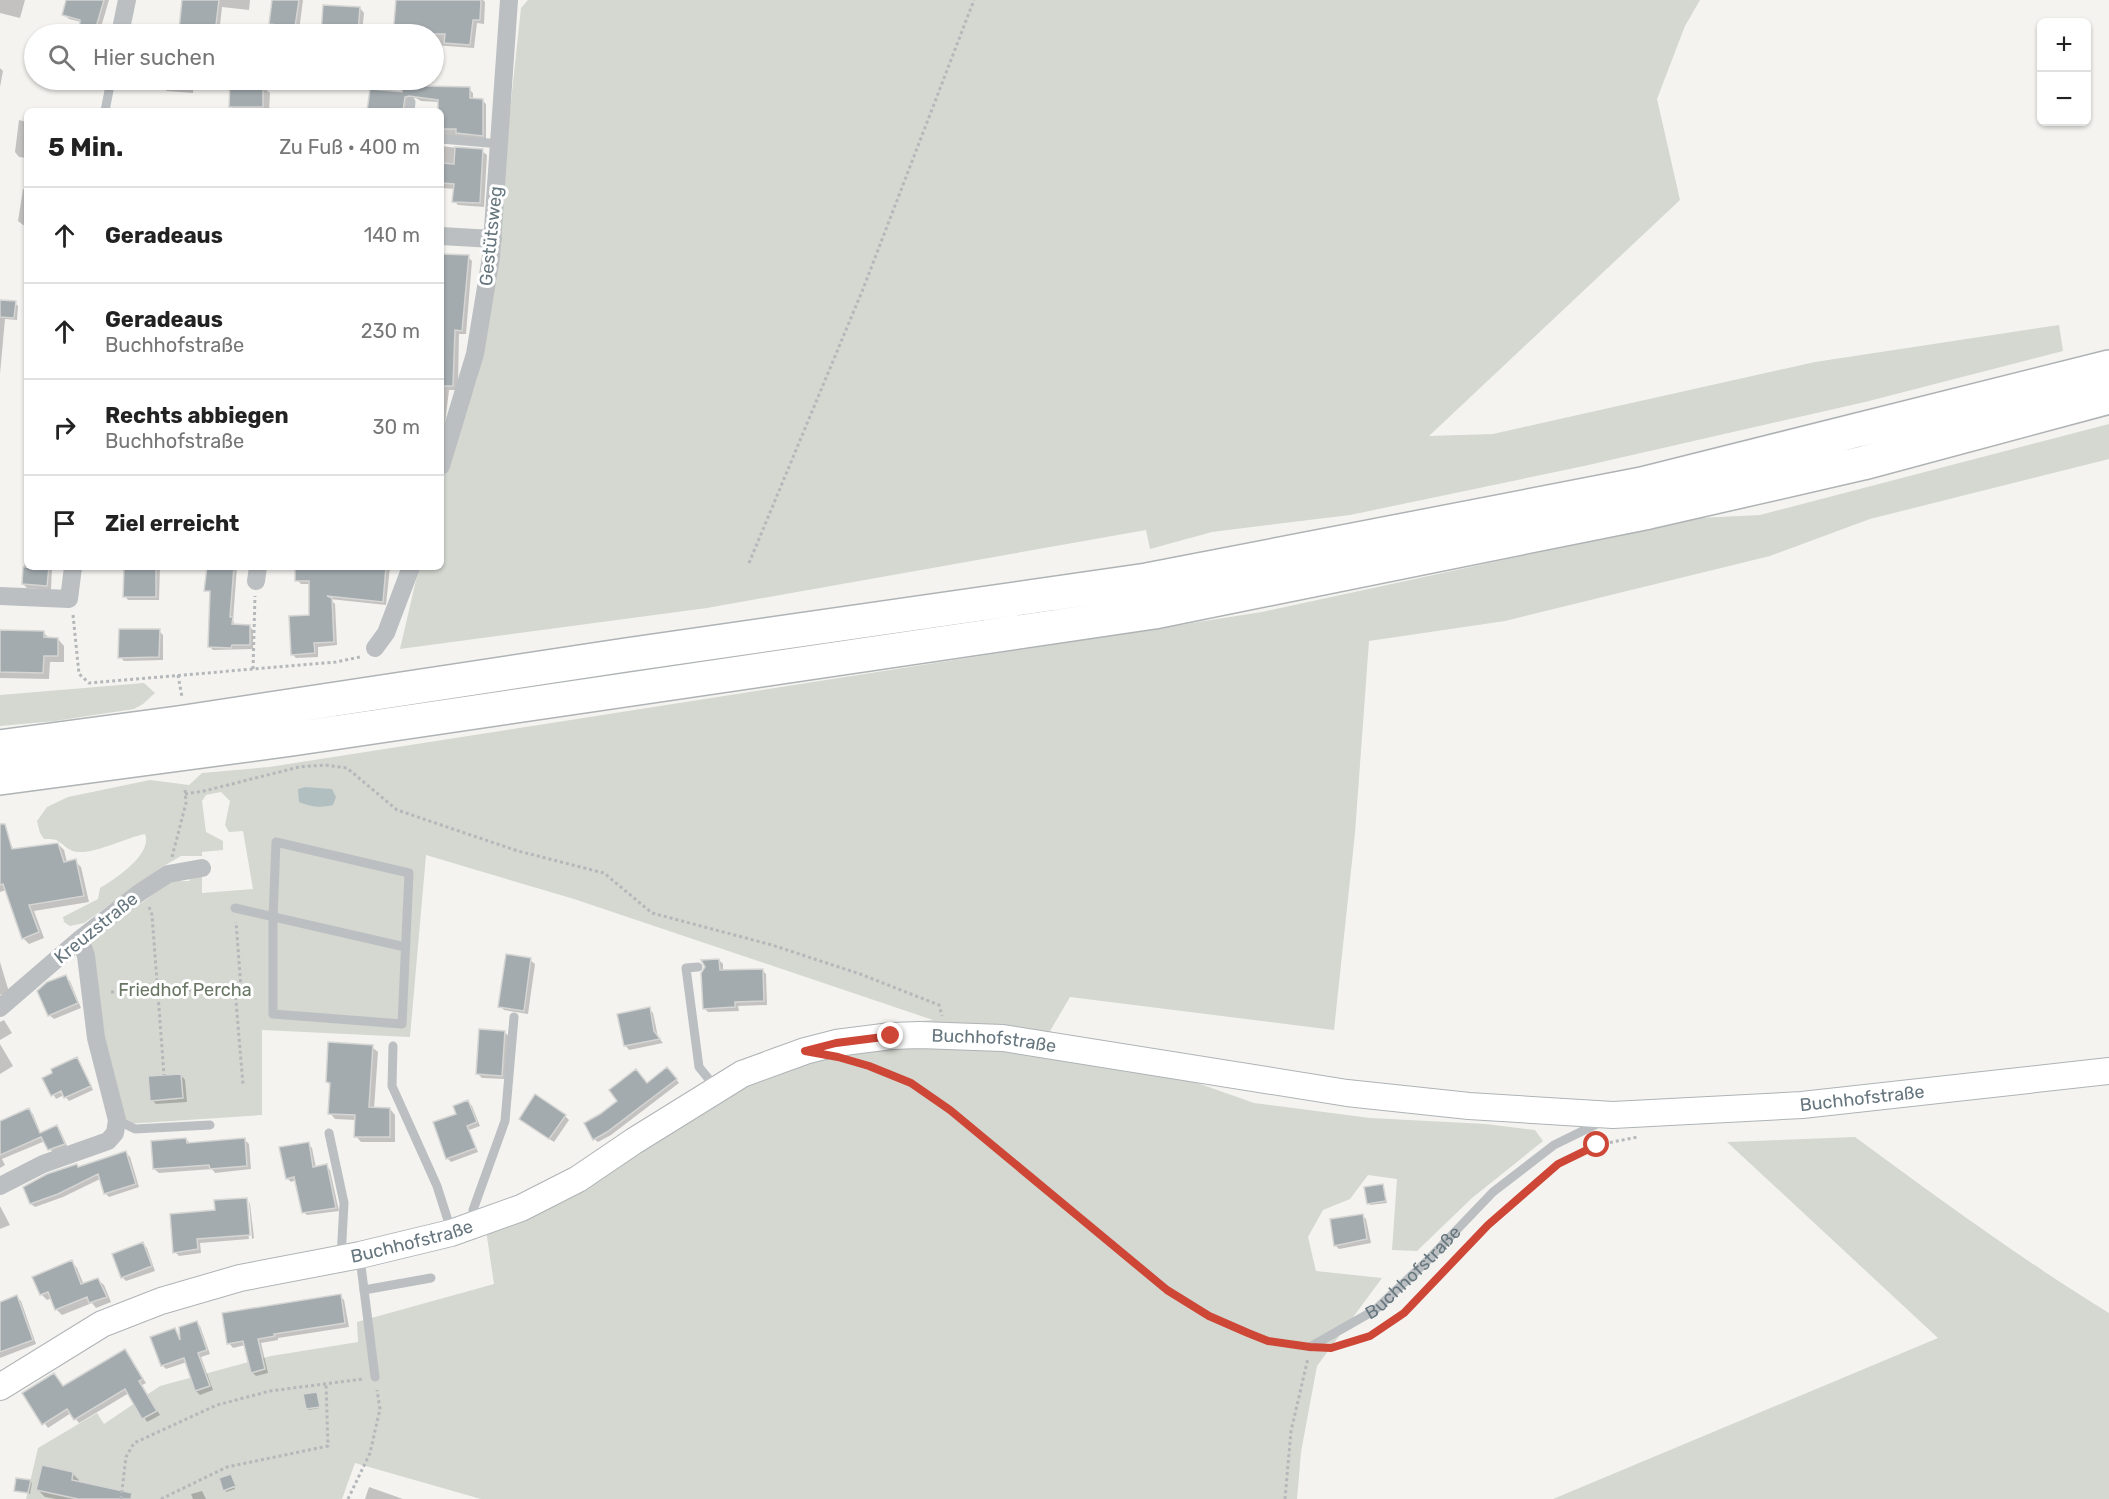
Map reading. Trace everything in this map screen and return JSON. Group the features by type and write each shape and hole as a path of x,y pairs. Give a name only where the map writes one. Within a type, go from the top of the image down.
{"highway":[{"path":"0,747 178,723 638,653 1147,580 1642,484 2109,367"},
{"path":"0,778 327,734 1154,612 1649,512 1863,463 2109,397"}],"main road":[{"name":"Buchhofstraße","path":"0,1387 102,1324 161,1301 240,1278 350,1257 462,1230 521,1208 578,1179 634,1141 742,1074 805,1051 836,1043 891,1036 942,1035 1003,1038 1347,1094 1469,1106 1613,1116 1802,1105 2109,1071"}],"street":[{"path":"122,24 127,0"},
{"name":"Gestütsweg","path":"444,456 475,354 493,239 509,0"},
{"path":"444,236 493,239"},
{"path":"0,596 69,599 73,570"},
{"path":"375,648 387,633 410,570"},
{"name":"Kreuzstraße","path":"0,1008 80,939 139,893 168,874 202,868"},
{"path":"0,1186 43,1164 108,1141 115,1132 117,1120 96,1038 86,956 80,939"}],"lane":[{"path":"106,108 109,90"},
{"path":"444,139 500,144"},
{"path":"276,842 409,873 402,1024 273,1014 273,918 276,842"},
{"path":"235,908 405,947"},
{"path":"698,967 686,968 699,1067 717,1090"},
{"path":"462,1230 473,1210 505,1121 514,1017"},
{"path":"393,1047 392,1086 437,1186 462,1230"},
{"name":"Buchhofstraße","path":"1310,1347 1375,1310 1426,1262 1493,1192 1554,1145 1613,1116"},
{"path":"117,1120 135,1129 210,1125"},
{"path":"328,1133 344,1203 350,1257 364,1290 375,1377"},
{"path":"364,1290 431,1278"}],"path":[{"path":"749,563 863,289 974,0"},
{"path":"253,669 253,625 257,574"},
{"path":"69,599 73,615 79,674 89,683 336,663 359,658 375,648"},
{"path":"178,675 183,701"},
{"path":"185,794 299,767 325,765 347,768 397,810 518,851 604,873 652,913 772,945 860,974 939,1005 943,1018 942,1035"},
{"path":"168,874 186,803 184,789"},
{"path":"139,893 146,899 152,915 164,1075"},
{"path":"111,992 242,988 235,908"},
{"path":"235,989 243,1085"},
{"path":"848,1060 911,1083 950,1110 1167,1290 1209,1316 1268,1341 1310,1347 1331,1348 1370,1336 1404,1313 1488,1225 1558,1164 1597,1145 1648,1136"},
{"path":"1285,1499 1291,1431 1310,1347"},
{"path":"121,1499 126,1457 134,1443 218,1405 270,1391 375,1377 380,1409 370,1453 348,1499"},
{"path":"161,1499 228,1467 328,1446 326,1384"}],"green space":[{"path":"528,0 1700,0 1685,26 1657,99 1680,200 1429,436 1493,434 1815,362 2059,325 2063,351 1865,402 1584,466 1350,515 1212,532 1150,549 1146,530 707,608 400,649 418,570 444,570 444,476 477,379 494,261 521,8"},
{"name":"Friedhof Percha","path":"2109,424 2109,459 1870,519 1770,556 1505,621 1369,641 1355,833 1334,1030 1070,997 1050,1031 1254,1103 1370,1118 1486,1124 1535,1130 1543,1141 1472,1198 1417,1251 1392,1250 1397,1179 1368,1175 1350,1199 1323,1210 1308,1237 1316,1271 1382,1278 1317,1366 1301,1452 1297,1499 481,1499 355,1463 342,1499 26,1499 38,1448 97,1413 104,1424 160,1386 271,1356 358,1342 357,1322 494,1284 483,1210 531,1191 577,1165 724,1070 774,1047 836,1029 933,1020 574,899 426,855 410,1037 262,1030 262,1115 126,1124 101,1037 90,940 172,881 189,881 192,877 202,877 202,893 253,889 243,831 229,832 225,825 230,801 221,792 206,795 202,801 206,832 223,841 223,850 202,852 202,856 181,856 84,923 70,926 64,922 63,917 98,899 100,888 138,858 146,842 145,834 86,852 73,851 57,840 44,839 40,833 37,821 47,807 68,797 150,780 189,785 202,773 269,767 1262,612 1698,518 1760,515"},
{"path":"144,683 155,693 134,709 55,721 0,726 0,695"},
{"path":"1855,1137 2012,1250 2109,1313 2109,1499 1553,1499 1938,1338 1727,1142"}],"shaded area":[{"path":"305,787 332,789 336,797 333,805 316,806 299,802 298,789"}],"building":[{"path":"66,0 104,0 97,24 80,24 80,20 62,15"},
{"path":"182,0 219,0 216,24 180,24"},
{"path":"272,0 299,0 295,24 269,24"},
{"path":"396,0 481,0 480,20 473,20 470,45 444,43 444,24 394,24"},
{"path":"323,5 360,7 359,24 322,24"},
{"path":"444,86 470,87 470,98 483,99 483,136 456,133 456,129 444,129 444,108 438,108 438,100 409,96 405,97 403,108 367,108 370,90 402,92 402,90 444,90"},
{"path":"230,90 263,90 263,107 229,107"},
{"path":"455,147 483,149 480,203 452,202 454,184 444,183 444,163 454,164"},
{"path":"444,254 469,255 462,331 455,330 453,386 444,386"},
{"path":"0,300 16,301 14,318 0,317"},
{"path":"23,567 24,570 49,570 47,586 22,584"},
{"path":"124,570 156,570 156,597 123,597"},
{"path":"207,570 234,570 230,617 233,617 232,624 250,625 250,645 232,645 231,648 208,647 210,591 204,591"},
{"path":"295,570 386,570 383,602 327,596 332,598 334,642 314,643 315,653 291,655 289,616 309,615 309,581 295,581"},
{"path":"119,629 160,629 159,657 118,658"},
{"path":"0,630 44,631 44,637 58,638 58,656 44,656 43,673 0,672"},
{"path":"0,824 5,824 12,849 58,843 64,862 76,859 84,896 29,905 39,932 22,939 3,884 0,885"},
{"path":"506,954 531,958 524,1011 498,1007"},
{"path":"719,959 720,970 763,969 764,1001 735,1002 735,1007 703,1009 701,973 705,967 701,960"},
{"path":"66,975 78,1003 48,1016 37,991 47,982"},
{"path":"650,1007 654,1031 660,1039 624,1046 617,1014"},
{"path":"479,1029 505,1031 502,1076 476,1074"},
{"path":"328,1042 373,1045 369,1107 390,1108 390,1137 354,1137 355,1115 328,1114 330,1083 326,1082"},
{"path":"77,1057 91,1086 64,1098 61,1091 51,1096 42,1078 52,1073 51,1069"},
{"path":"667,1067 677,1079 593,1140 584,1123 617,1101 609,1090 636,1069 647,1083"},
{"path":"181,1074 183,1098 150,1101 148,1076"},
{"path":"535,1094 566,1115 549,1139 519,1119"},
{"path":"468,1100 477,1122 467,1126 476,1148 446,1159 433,1122 456,1114 453,1106"},
{"path":"29,1108 40,1133 57,1125 65,1144 48,1150 41,1137 0,1155 0,1121"},
{"path":"186,1138 187,1143 245,1138 247,1166 210,1169 209,1165 153,1169 151,1141"},
{"path":"309,1142 313,1167 327,1164 336,1208 302,1213 294,1177 286,1179 279,1147"},
{"path":"126,1151 136,1184 104,1194 98,1174 58,1194 30,1204 23,1187 47,1174 77,1164 78,1167"},
{"path":"1383,1184 1386,1201 1367,1204 1364,1187"},
{"path":"247,1198 250,1235 197,1239 198,1249 173,1253 170,1214 215,1210 214,1200"},
{"path":"1363,1214 1367,1239 1334,1246 1330,1219"},
{"path":"143,1242 152,1266 121,1278 112,1254"},
{"path":"72,1260 81,1284 98,1278 107,1297 89,1303 87,1297 55,1310 48,1292 40,1295 32,1277"},
{"path":"341,1294 345,1323 274,1334 275,1336 258,1339 265,1369 251,1373 243,1341 227,1344 222,1313"},
{"path":"17,1295 33,1340 0,1352 0,1302"},
{"path":"197,1321 207,1350 198,1353 210,1386 195,1391 184,1358 161,1366 150,1337 175,1328 180,1340 179,1327"},
{"path":"125,1349 143,1379 139,1381 157,1411 142,1419 125,1389 74,1420 67,1409 42,1425 22,1393 54,1373 63,1386"},
{"path":"317,1392 320,1407 306,1409 303,1394"},
{"path":"42,1465 73,1472 72,1480 132,1493 131,1499 78,1499 36,1490"},
{"path":"231,1474 236,1486 223,1491 219,1478"},
{"path":"16,1478 31,1480 28,1493 14,1491"}],"route":[{"path":"891,1036 836,1043 805,1051 869,1066 911,1083 950,1110 1075,1211 1167,1290 1209,1316 1268,1341 1331,1348 1370,1336 1404,1313 1488,1225 1558,1164 1597,1145"}]}
